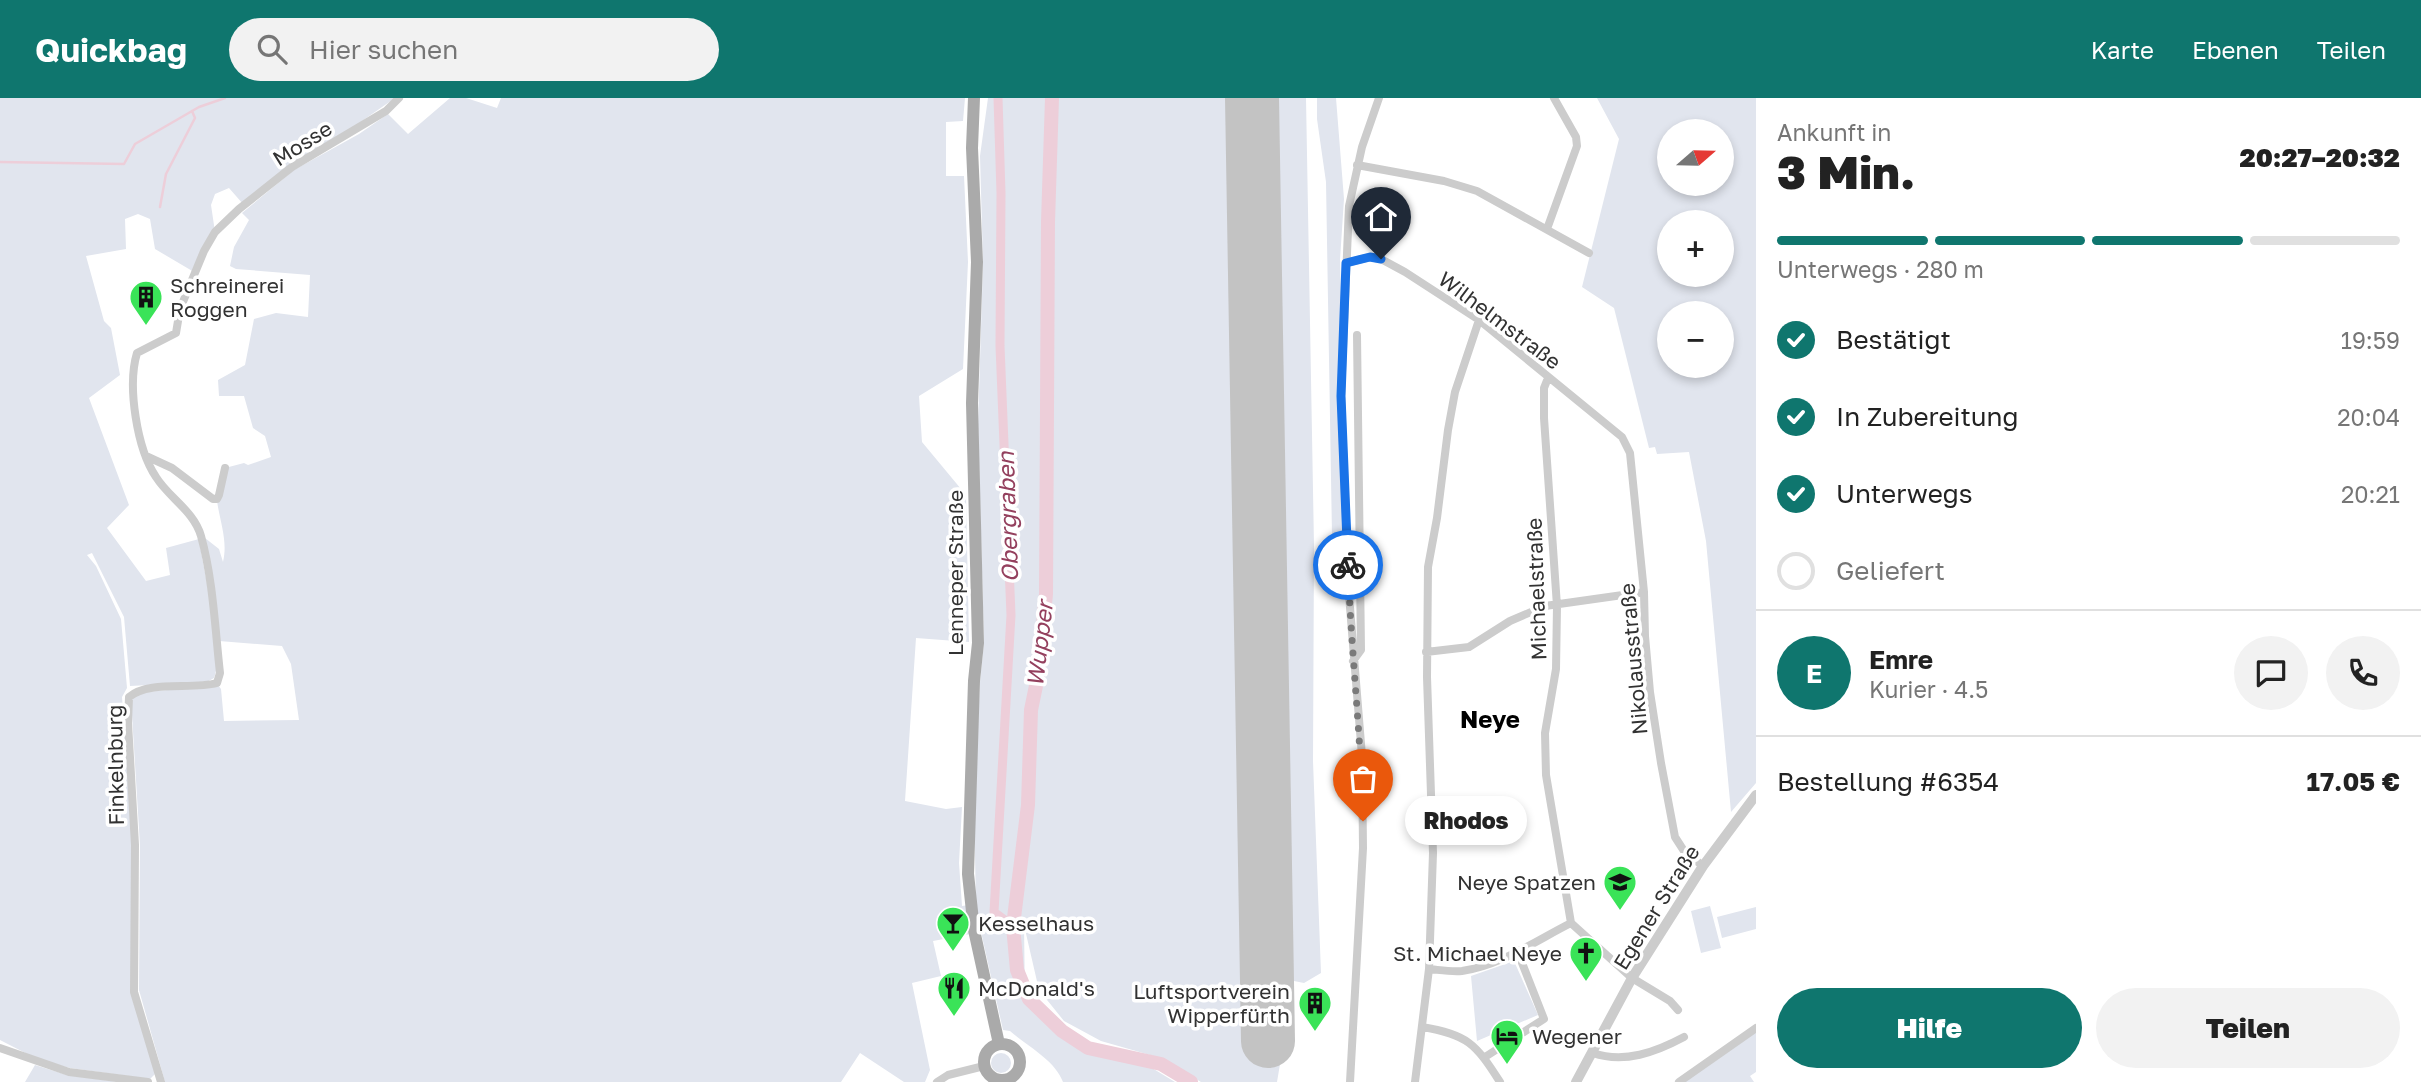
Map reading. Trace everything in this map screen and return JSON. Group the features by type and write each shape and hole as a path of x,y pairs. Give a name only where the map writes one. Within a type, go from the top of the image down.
{"main road":[{"name":"Lenneper Straße","path":"974,98 972,149 977,262 972,403 978,643 974,681 968,874 974,930 999,1044"},
{"path":"999,1044 1012,1047 1020,1058 1016,1074 1006,1081 990,1076 984,1066 986,1055 999,1044"}],"street":[{"name":"Mosse","path":"226,221 292,167 386,111 400,98"},
{"path":"1350,1082 1363,858 1362,756 1353,661 1341,396 1349,206 1357,165 1379,98"},
{"path":"1546,229 1577,146 1576,138 1554,98"},
{"path":"1357,165 1444,181 1477,191 1589,253"},
{"name":"Finkelnburg","path":"160,1082 134,992 135,845 129,696 136,690 207,685 217,682 220,673 200,534 195,522 156,478 146,456 141,443 135,403 134,365 137,353 176,333 180,309 194,272 215,232 226,221"},
{"name":"Wilhelmstraße","path":"1346,263 1370,257 1381,259 1405,271 1479,320 1622,437"},
{"path":"1415,1082 1429,969 1433,852 1426,652 1428,567 1455,392 1479,320"},
{"path":"1353,661 1361,650 1357,335"},
{"name":"Michaelstraße","path":"1548,379 1544,388 1544,418 1557,606 1556,669 1545,733 1546,775 1571,923"},
{"name":"Nikolausstraße","path":"1622,437 1630,453 1651,695 1675,837 1684,851 1703,866"},
{"path":"146,456 172,468 213,499 217,499 219,495 225,468"},
{"path":"1426,652 1469,647 1527,612 1545,606 1644,592"},
{"name":"Egener Straße","path":"1576,1082 1632,978 1703,866 1756,795"},
{"path":"1429,969 1459,972 1478,968 1571,923 1632,978 1670,1001 1678,1010"},
{"path":"1485,1057 1544,1019 1517,950"},
{"path":"1422,1027 1448,1031 1469,1041 1485,1057 1500,1082"},
{"path":"1679,1082 1756,1028"},
{"path":"1593,1053 1605,1057 1628,1058 1667,1046 1684,1037"},
{"path":"0,1048 69,1072 148,1082"},
{"path":"937,1082 948,1075 984,1066"}],"shaded area":[{"path":"0,98 395,98 243,204 229,188 215,194 211,205 215,232 194,272 155,249 150,219 138,214 125,219 126,249 86,256 104,321 111,328 120,375 89,398 129,505 107,528 146,581 170,575 166,548 199,539 216,651 214,678 207,682 130,686 124,617 92,553 87,555 96,566 121,619 127,688 122,697 133,845 132,992 155,1074 150,1079 70,1068 39,1060 0,1040"},
{"path":"450,98 466,98 497,108 501,98 965,98 963,121 946,122 946,176 964,176 968,262 963,369 919,396 922,442 966,495 969,642 916,638 905,801 946,809 962,807 959,863 962,906 976,904 974,807 984,643 978,425 983,263 980,156 988,98 1306,98 1314,546 1313,761 1321,973 1304,983 1294,981 1277,1082 1201,1082 1164,1059 1101,1041 1064,1021 1039,990 1024,925 1025,1002 1066,1035 1094,1051 1134,1057 1175,1082 1063,1082 1047,1060 1010,1031 1003,1030 981,932 933,941 941,976 912,983 930,1070 925,1082 904,1082 860,1053 841,1082 165,1082 139,990 140,845 131,699 137,693 218,685 221,689 224,721 299,720 291,664 282,646 219,641 205,538 219,549 223,562 224,539 217,497 225,468 244,463 248,465 271,457 265,436 253,428 244,396 219,396 218,380 245,365 254,319 276,313 308,317 310,275 236,269 230,266 234,247 249,220 242,213 294,170 359,134 388,114 408,134"},
{"path":"1317,98 1336,98 1344,199 1340,260 1349,595 1333,595 1326,182 1317,119"},
{"path":"1597,98 1756,98 1756,783 1731,812 1706,541 1689,452 1657,454 1655,447 1649,448 1614,308 1582,287 1619,139"},
{"path":"1710,906 1721,948 1701,953 1691,911"},
{"path":"1756,907 1756,929 1722,938 1717,917"},
{"path":"1514,961 1538,1015 1477,1041 1471,976"},
{"path":"1756,1028 1756,1072 1750,1076 1754,1082 1679,1082"},
{"path":"997,1053 1005,1053 1011,1063 1005,1073 997,1073 991,1067 991,1059"},
{"path":"35,1065 67,1075 119,1082 25,1082"}],"waterway":[{"path":"0,162 124,164 135,144 199,107 225,98"},
{"name":"Obergraben","path":"998,98 1001,193 1000,346 1011,615 994,912 1013,926"},
{"name":"Wupper","path":"1052,98 1048,222 1046,594 1038,676 1031,710 1028,805 1013,926 1017,970 1029,999 1062,1031 1088,1048 1161,1064 1191,1082"},
{"path":"160,207 166,174 195,118 192,111"}],"runway":[{"path":"1252,98 1268,1041"}],"way so far":[{"path":"1348,565 1362,756 1363,821"}],"place":[{"name":"Schreinerei Roggen","path":"146,327"},
{"name":"Rhodos","path":"1363,821"},
{"name":"Neye Spatzen","path":"1620,912"},
{"name":"Kesselhaus","path":"953,953"},
{"name":"St. Michael Neye","path":"1586,983"},
{"name":"McDonald's","path":"954,1018"},
{"name":"Luftsportverein Wipperfürth","path":"1315,1033"},
{"name":"Wegener","path":"1507,1066"}],"district":[{"name":"Neye","path":"1490,718"}],"route":[{"path":"1348,565 1341,396 1346,263 1370,257 1381,259"}]}
